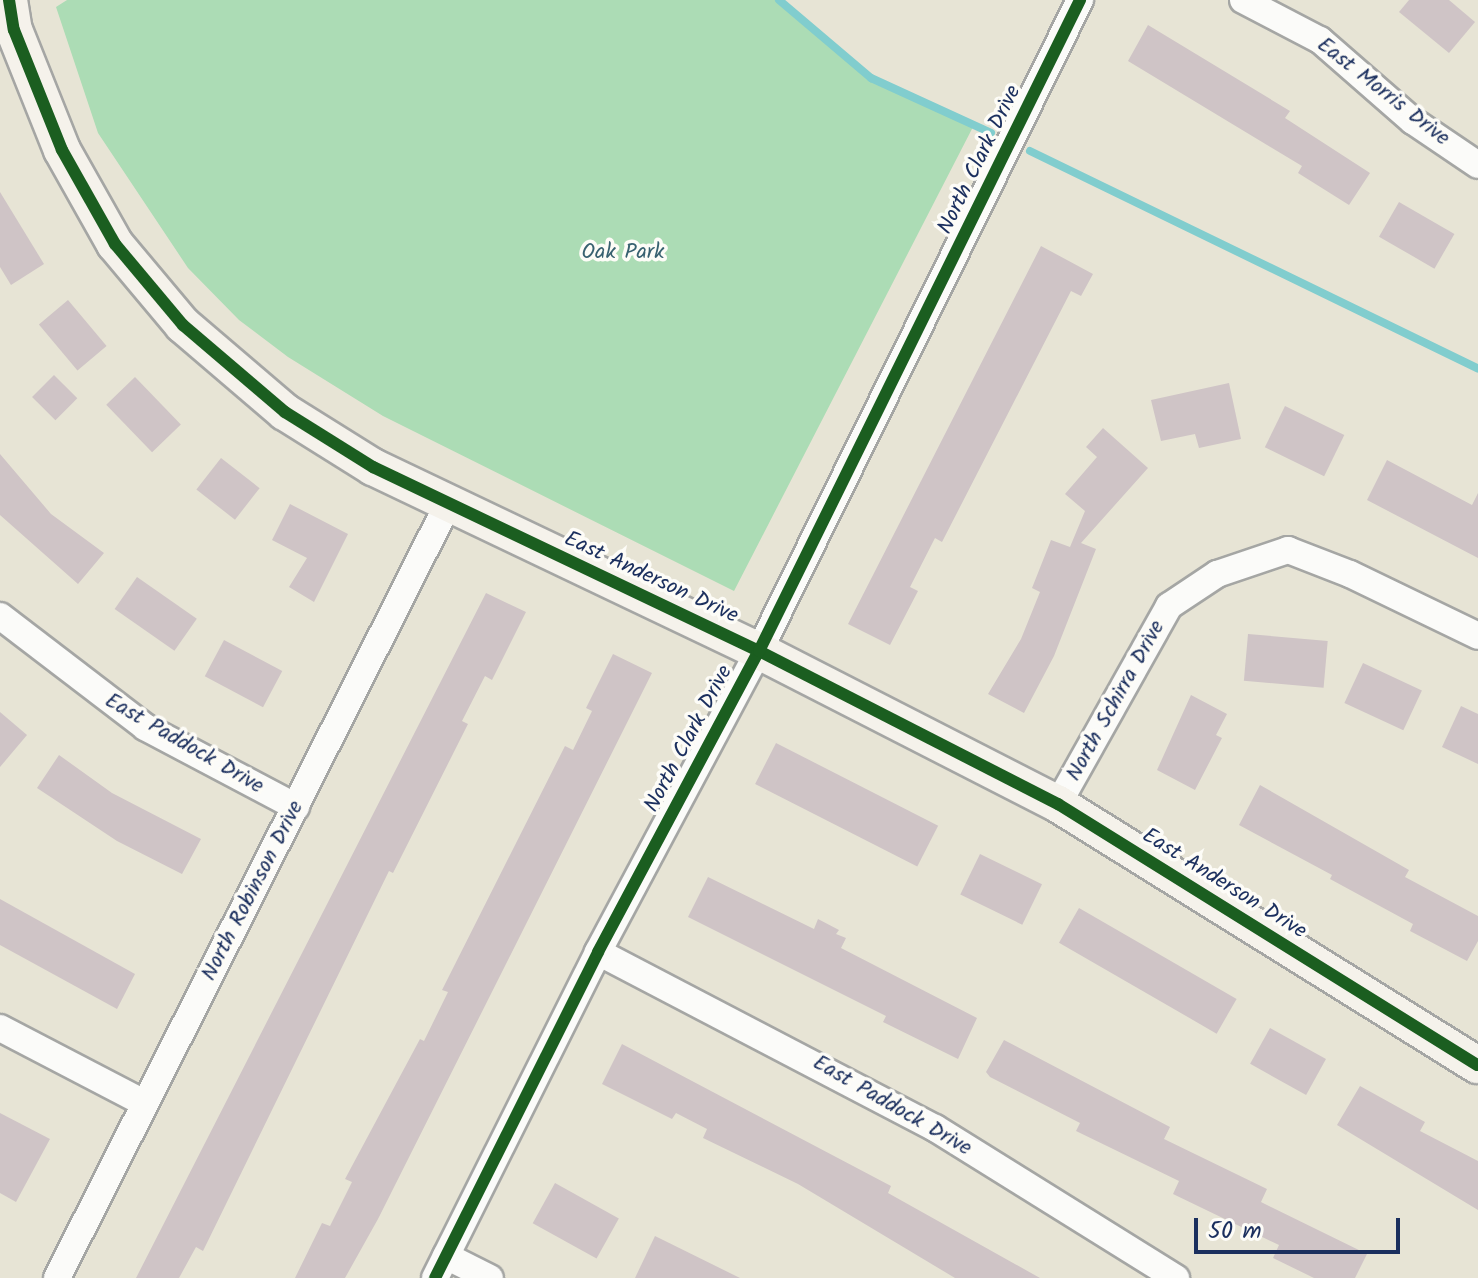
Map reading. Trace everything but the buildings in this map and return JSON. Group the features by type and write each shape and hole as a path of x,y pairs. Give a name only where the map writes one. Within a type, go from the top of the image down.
{"street":[{"name":"East Anderson Drive","path":"9,0 14,30 62,150 115,244 143,280 213,355 285,412 337,447 448,504 759,651 1058,804 1478,1065"},
{"name":"North Clark Drive","path":"441,1267 598,952 759,651 1080,0"},
{"name":"East Morris Drive","path":"1243,0 1320,40 1413,121 1478,165"},
{"name":"North Robinson Drive","path":"57,1278 448,504"},
{"name":"North Schirra Drive","path":"1058,804 1169,606 1217,574 1288,550 1350,574 1478,636"},
{"name":"East Paddock Drive","path":"0,616 145,727 296,807"},
{"name":"East Paddock Drive","path":"598,952 935,1128 1176,1278"},
{"path":"0,1028 144,1103"},
{"path":"441,1267 490,1278"}],"green space":[{"name":"Oak Park","path":"67,0 779,0 871,78 974,125 734,591 383,416 288,357 239,320 188,268 98,133 56,7"}],"waterway":[{"path":"779,0 871,78 991,133"},
{"path":"1030,151 1478,369"}],"cycle path":[{"path":"9,0 14,30 62,150 115,244 183,325 285,412 373,467 759,651 1058,804 1478,1065"},
{"path":"435,1278 598,952 759,651 1080,0"}]}
